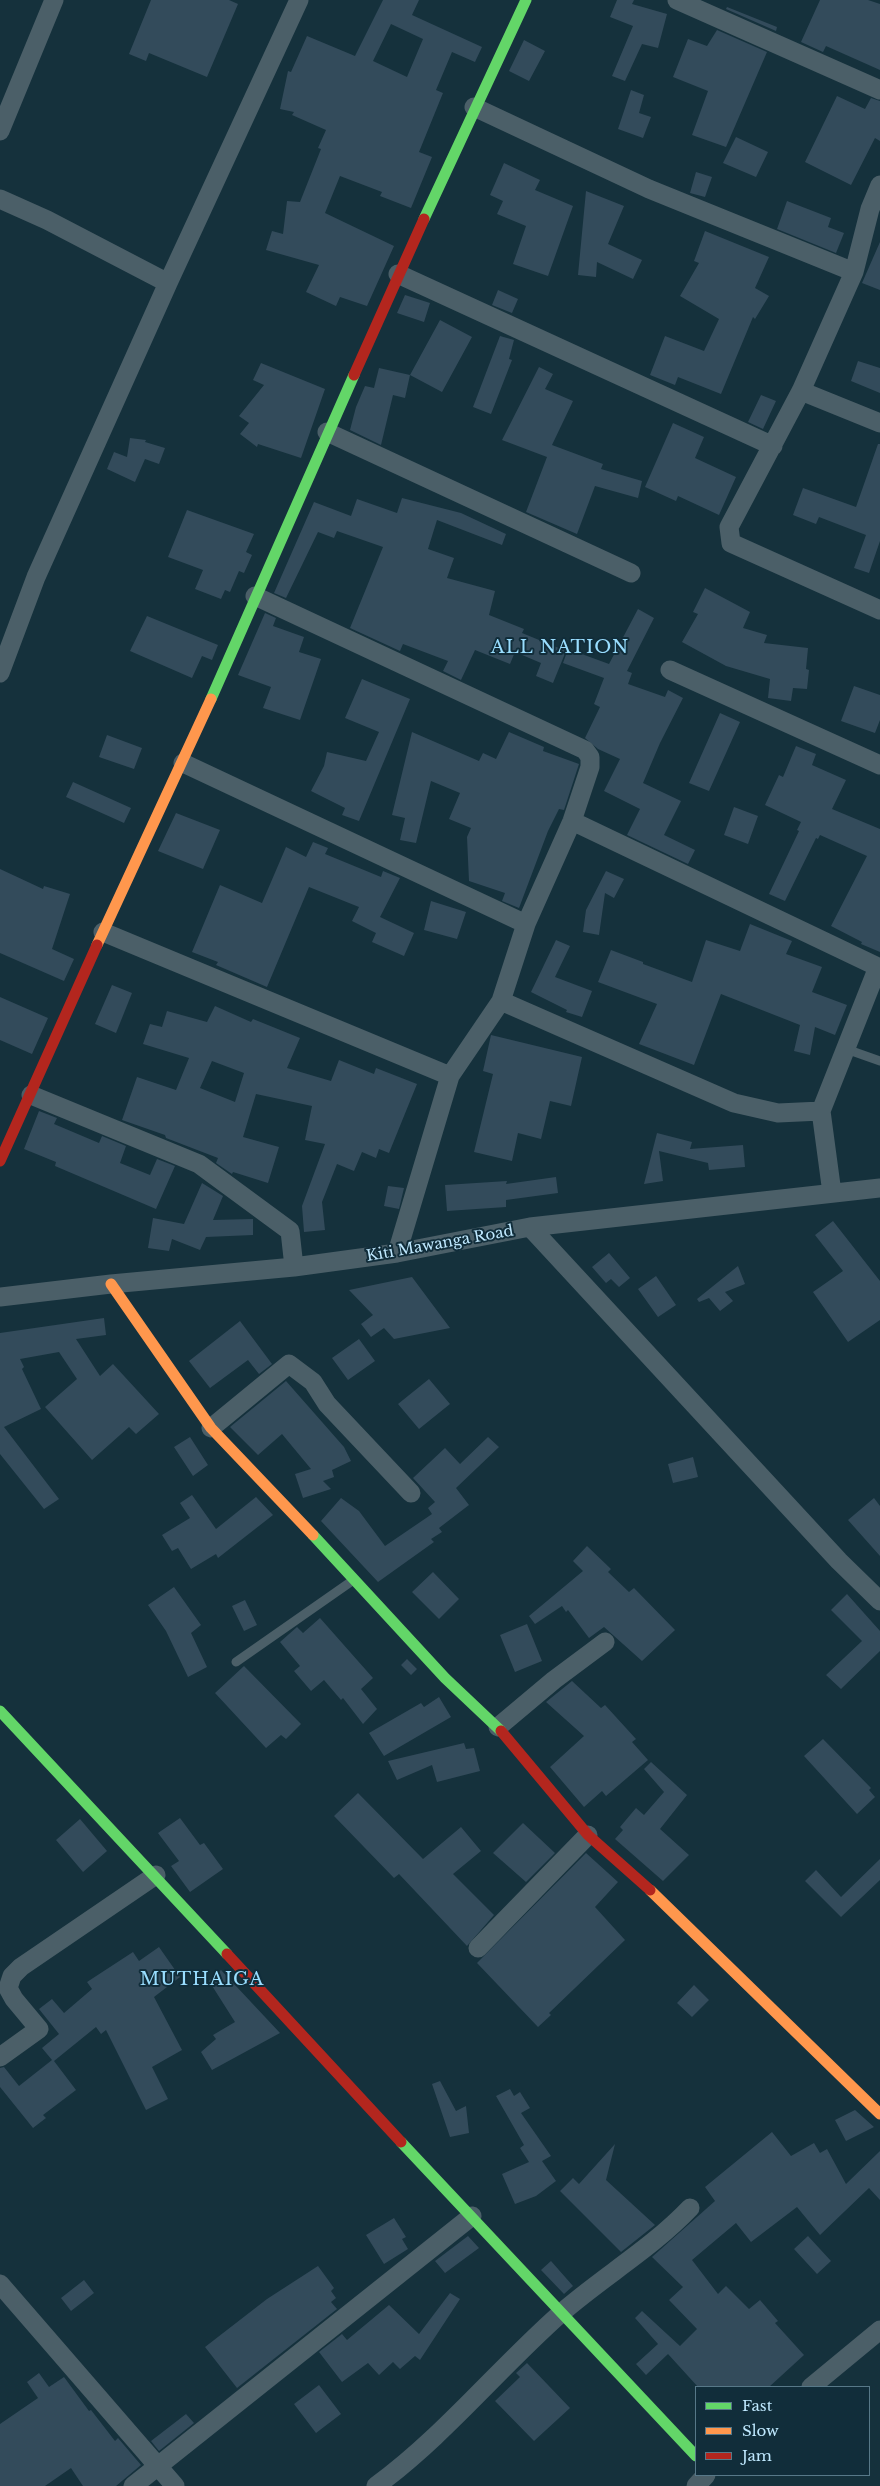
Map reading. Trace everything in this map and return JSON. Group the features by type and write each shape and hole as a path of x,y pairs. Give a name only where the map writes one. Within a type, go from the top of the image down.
{"street":[{"path":"0,130 54,0"},
{"path":"0,673 36,577 168,283 299,0"},
{"path":"0,1161 103,932 183,762 398,274 474,107 526,0"},
{"path":"677,0 880,90"},
{"path":"474,107 649,189 854,272"},
{"path":"880,185 875,211 854,272 801,391 729,527 731,543 880,610"},
{"path":"0,199 47,220 168,283"},
{"path":"398,274 773,446"},
{"path":"801,391 880,423"},
{"path":"327,432 631,573"},
{"path":"255,596 585,750 590,757 590,767 572,821 526,924 501,1001 450,1076 397,1253"},
{"path":"670,670 880,765"},
{"path":"183,762 526,924"},
{"path":"572,821 879,964 821,1111 832,1193"},
{"path":"103,932 450,1076"},
{"path":"501,1001 734,1103 778,1113 821,1111"},
{"path":"31,1095 199,1164 290,1231 294,1268"},
{"name":"Kiti Mawanga Road","path":"0,1297 111,1284 294,1268 397,1253 530,1227 880,1188"},
{"path":"530,1227 839,1561 880,1601"},
{"path":"111,1284 212,1428 355,1579 445,1678 498,1727 588,1836 662,1900 880,2114"},
{"path":"212,1428 288,1364 313,1382 327,1404 411,1493"},
{"path":"498,1727 554,1680 605,1642"},
{"path":"0,1711 472,2216 560,2314 695,2455"},
{"path":"478,1948 588,1836"},
{"path":"0,2058 39,2029 14,1999 8,1988 12,1976 48,1947 156,1876"},
{"path":"376,2486 444,2428 560,2314 672,2227 690,2208"},
{"path":"133,2486 472,2216"},
{"path":"0,2284 175,2486"},
{"path":"812,2386 880,2330"},
{"path":"696,2486 705,2476"}],"lane":[{"path":"846,1049 880,1061"},
{"path":"236,1662 355,1579"}],"building":[{"path":"151,0 229,0 238,4 207,77 149,53 146,61 129,54"},
{"path":"383,0 419,0 412,15 482,47 475,62 452,52 436,90 443,93 419,152 432,157 411,208 380,196 382,192 340,176 325,213 394,246 367,306 340,297 336,306 306,292 319,265 266,250 272,231 283,234 287,201 300,202 321,149 318,148 326,130 292,115 294,112 280,109 288,71 291,72 307,36 355,56","holes":["391,24 423,39 407,77 373,61"]},
{"path":"617,0 634,0 632,4 667,14 658,48 642,44 625,81 612,76 633,26 610,17"},
{"path":"820,0 868,0 880,4 880,70 826,46 823,52 801,42"},
{"path":"727,7 777,27 776,31 726,9"},
{"path":"717,30 767,52 726,147 692,135 708,91 673,77 688,39 707,46"},
{"path":"524,40 545,51 529,81 509,71"},
{"path":"631,90 644,95 639,113 651,117 643,138 618,129"},
{"path":"837,96 865,109 871,98 880,101 880,141 875,138 851,185 805,162"},
{"path":"736,137 768,152 756,177 723,163"},
{"path":"504,163 540,180 535,190 573,206 548,276 513,264 526,226 497,214 503,201 490,195"},
{"path":"696,172 712,177 705,197 690,193"},
{"path":"586,191 624,206 608,244 642,260 633,279 597,262 596,277 578,275"},
{"path":"787,201 831,218 828,227 844,233 836,253 777,229"},
{"path":"705,231 769,257 755,288 769,296 755,319 753,317 721,394 678,377 675,385 650,375 665,336 704,351 719,319 680,296 699,263 694,261"},
{"path":"880,242 880,290 862,283"},
{"path":"498,290 518,299 512,313 492,305"},
{"path":"405,295 430,303 424,322 397,313"},
{"path":"440,320 472,337 442,392 410,375"},
{"path":"500,336 514,340 509,359 512,360 491,414 473,407"},
{"path":"858,361 880,368 880,393 851,381"},
{"path":"261,363 325,389 301,458 258,444 257,447 240,434 249,423 239,416 264,385 253,380"},
{"path":"539,367 553,374 545,389 573,401 552,445 603,464 601,469 642,481 638,498 595,486 577,534 526,512 547,457 502,440"},
{"path":"379,368 410,375 405,398 393,395 381,445 350,430 356,407 365,386 374,388"},
{"path":"761,395 776,401 763,429 748,422"},
{"path":"673,423 704,437 695,458 736,477 719,515 678,496 676,501 645,487"},
{"path":"130,438 146,440 145,442 165,448 159,464 145,459 135,482 107,469 114,452 127,457"},
{"path":"878,444 880,444 880,541 869,573 854,568 866,535 819,517 816,524 793,515 803,488 856,507"},
{"path":"402,498 461,513 506,534 502,545 437,520 428,549 454,558 447,578 495,591 489,615 524,629 522,633 566,651 553,683 536,676 541,663 515,652 510,664 475,650 461,680 443,671 448,661 403,644 400,651 350,628 383,547 337,531 334,538 318,532 286,598 274,593 314,502 351,516 357,499 397,513"},
{"path":"187,510 254,534 246,552 252,555 244,573 239,571 230,592 225,590 221,599 195,589 203,570 168,557"},
{"path":"705,588 750,612 743,628 767,635 764,643 808,648 806,669 809,670 807,689 793,688 791,701 768,698 770,679 726,666 682,642 698,614 693,612"},
{"path":"638,609 654,618 627,671 632,673 628,684 665,697 668,690 683,698 660,743 643,783 681,801 664,835 695,850 688,864 627,835 640,809 604,791 620,759 598,749 585,738 600,707 594,704 604,678 563,663 568,649 609,664"},
{"path":"265,613 276,618 273,626 304,637 299,652 321,659 300,720 263,708 271,687 238,675"},
{"path":"147,616 218,645 212,660 202,656 192,678 130,651"},
{"path":"362,679 410,699 359,821 342,815 345,808 311,791 324,766 327,752 366,761 379,732 345,718"},
{"path":"854,686 880,695 880,720 875,733 841,721"},
{"path":"720,713 740,722 709,791 689,783"},
{"path":"412,732 479,761 483,753 496,759 509,732 544,747 543,751 579,764 564,810 559,809 548,831 519,908 502,901 505,893 469,881 467,837 471,828 449,819 460,793 431,781 416,843 400,840 405,818 392,815"},
{"path":"107,735 142,748 134,769 99,757"},
{"path":"796,746 816,754 812,765 846,780 832,809 880,829 880,952 861,944 862,942 831,926 867,856 820,835 818,839 816,838 785,901 769,894 799,831 797,830 801,822 765,805 779,775 783,777"},
{"path":"73,782 131,808 124,823 66,797"},
{"path":"734,807 758,816 748,844 724,835"},
{"path":"176,813 220,830 203,869 158,851"},
{"path":"313,842 328,848 325,854 381,877 383,871 400,878 380,917 414,933 404,956 372,942 376,933 352,921 359,907 309,887 267,987 216,965 218,962 192,952 220,885 262,903 286,847 306,857"},
{"path":"0,869 43,889 44,886 70,894 52,949 74,959 64,981 0,953"},
{"path":"606,871 624,879 614,898 605,893 599,935 583,932 586,910"},
{"path":"431,901 466,912 457,939 424,930"},
{"path":"750,924 792,941 786,954 822,967 812,992 847,1005 835,1035 815,1027 810,1055 794,1051 800,1025 721,994 694,1065 639,1044 657,1004 598,982 611,950 692,982 706,940 740,951"},
{"path":"556,940 570,946 555,977 592,991 582,1017 566,1012 567,1010 531,992"},
{"path":"112,985 132,993 116,1033 95,1024"},
{"path":"0,997 48,1018 32,1054 0,1040"},
{"path":"215,1006 251,1022 253,1019 300,1038 287,1068 331,1081 339,1060 374,1074 376,1068 417,1084 389,1153 379,1149 376,1158 362,1152 354,1171 337,1164 322,1202 325,1230 304,1232 302,1206 325,1144 305,1140 312,1106 256,1094 243,1137 279,1147 268,1183 233,1172 232,1174 216,1163 218,1158 166,1138 165,1135 122,1120 137,1077 176,1090 189,1058 143,1044 150,1024 162,1027 167,1011 207,1022","holes":["212,1061 244,1073 235,1102 200,1088"]},
{"path":"491,1035 582,1057 571,1106 550,1101 541,1139 518,1133 512,1161 474,1152 493,1074 483,1071"},
{"path":"39,1111 57,1118 54,1124 99,1143 102,1136 126,1146 120,1163 150,1175 157,1159 175,1166 156,1209 55,1166 56,1162 24,1149"},
{"path":"657,1133 692,1142 690,1149 743,1145 745,1167 709,1170 708,1163 659,1151 663,1181 644,1184"},
{"path":"556,1177 558,1193 506,1200 506,1207 447,1211 445,1185 507,1181 506,1184"},
{"path":"202,1183 223,1196 213,1220 253,1219 253,1235 206,1237 200,1250 172,1239 169,1251 148,1248 153,1218 184,1224"},
{"path":"388,1186 404,1188 399,1209 384,1206"},
{"path":"833,1221 880,1281 880,1320 848,1342 813,1292 843,1271 815,1235"},
{"path":"609,1253 630,1278 619,1287 611,1279 606,1283 592,1267"},
{"path":"738,1266 745,1284 725,1292 733,1301 720,1311 709,1298 699,1302 697,1299"},
{"path":"656,1276 676,1305 658,1317 638,1289"},
{"path":"412,1277 450,1328 394,1339 384,1328 371,1337 361,1324 373,1315 349,1290"},
{"path":"104,1318 106,1335 76,1339 100,1376 113,1364 159,1414 136,1434 129,1427 92,1460 45,1407 77,1379 59,1352 20,1359 24,1367 22,1369 41,1409 4,1427 59,1499 44,1509 0,1454 0,1333"},
{"path":"240,1321 272,1364 259,1374 248,1360 210,1388 189,1361"},
{"path":"359,1339 375,1361 348,1380 332,1358"},
{"path":"429,1379 450,1404 419,1429 398,1404"},
{"path":"286,1381 344,1447 351,1461 332,1470 334,1477 323,1481 331,1489 303,1498 295,1474 311,1469 282,1434 258,1455 230,1427"},
{"path":"190,1437 208,1465 193,1476 174,1447"},
{"path":"488,1437 499,1447 456,1488 469,1505 439,1528 442,1532 431,1539 434,1542 378,1582 321,1521 341,1498 359,1511 385,1546 432,1514 428,1508 435,1502 413,1478 445,1448 460,1464"},
{"path":"693,1457 698,1477 673,1483 668,1464"},
{"path":"192,1495 216,1529 256,1497 273,1515 218,1558 216,1554 191,1569 178,1548 172,1551 162,1535 190,1518 180,1503"},
{"path":"874,1498 880,1506 880,1556 848,1520"},
{"path":"587,1546 611,1569 608,1572 629,1592 634,1588 675,1630 642,1661 604,1627 589,1638 568,1610 566,1612 562,1606 535,1624 529,1616 583,1571 573,1561"},
{"path":"433,1572 459,1599 439,1619 412,1592"},
{"path":"174,1587 201,1625 191,1633 207,1667 188,1677 166,1631 148,1605"},
{"path":"847,1594 880,1631 880,1651 841,1689 826,1675 862,1641 831,1610"},
{"path":"245,1600 257,1625 244,1631 232,1606"},
{"path":"320,1618 373,1678 361,1689 377,1709 363,1724 343,1698 341,1700 324,1680 311,1691 294,1671 300,1666 280,1642 297,1627 303,1633"},
{"path":"527,1624 542,1661 515,1672 500,1635"},
{"path":"407,1659 417,1669 411,1675 401,1665"},
{"path":"244,1666 301,1724 286,1739 281,1735 266,1748 215,1693"},
{"path":"572,1681 601,1708 605,1705 636,1739 632,1742 648,1760 606,1796 602,1791 584,1807 550,1767 584,1736 546,1702"},
{"path":"439,1697 451,1717 384,1756 369,1733 421,1703 424,1707"},
{"path":"823,1739 871,1788 869,1790 875,1797 857,1814 804,1756"},
{"path":"464,1743 466,1749 474,1748 480,1771 437,1782 432,1765 397,1780 388,1761"},
{"path":"651,1762 687,1795 660,1829 689,1855 663,1881 615,1839 623,1830 620,1827 636,1808 644,1815 664,1792 644,1769"},
{"path":"358,1793 423,1859 461,1827 481,1851 453,1874 494,1915 467,1946 399,1874 394,1878 334,1816"},
{"path":"180,1818 200,1845 204,1843 223,1869 190,1892 171,1866 179,1861 158,1833"},
{"path":"80,1819 107,1851 83,1872 56,1840"},
{"path":"523,1823 555,1853 526,1882 493,1853"},
{"path":"586,1853 618,1882 595,1907 625,1940 549,2013 551,2015 538,2027 477,1963"},
{"path":"880,1859 880,1880 841,1917 805,1881 816,1870 841,1897"},
{"path":"159,1947 180,1977 154,1997 182,2050 152,2067 168,2099 146,2110 106,2030 101,2034 96,2027 54,2061 76,2090 43,2115 46,2118 33,2128 0,2087 0,2068 4,2067 19,2086 52,2060 42,2048 59,2034 39,2009 52,1999 64,2013 92,1989 87,1982 133,1952 139,1961"},
{"path":"221,1970 280,2033 212,2070 201,2052 216,2039 213,2035 235,2022 209,1981"},
{"path":"694,1985 709,2000 692,2017 677,2003"},
{"path":"440,2081 456,2111 466,2106 469,2133 450,2137 432,2084"},
{"path":"510,2089 514,2096 520,2092 530,2108 521,2113 551,2156 542,2161 556,2181 536,2196 515,2204 502,2174 529,2162 520,2148 524,2145 496,2096"},
{"path":"855,2110 874,2127 846,2141 835,2120"},
{"path":"772,2132 791,2156 814,2143 820,2153 827,2149 846,2184 880,2151 880,2200 869,2188 820,2235 797,2207 751,2242 736,2223 692,2260 718,2294 726,2286 749,2309 760,2300 778,2321 775,2323 804,2355 770,2386 697,2386 668,2354 646,2375 636,2364 658,2344 635,2318 642,2311 680,2346 697,2329 669,2300 683,2287 652,2257 715,2201 705,2187"},
{"path":"615,2144 606,2180 655,2225 621,2252 560,2191 573,2178 579,2184"},
{"path":"394,2218 406,2237 402,2239 408,2249 384,2264 366,2235"},
{"path":"468,2236 479,2248 445,2273 435,2261"},
{"path":"808,2236 831,2261 817,2274 794,2249"},
{"path":"551,2261 573,2286 564,2294 541,2270"},
{"path":"318,2266 334,2288 331,2291 336,2298 331,2302 337,2309 237,2388 205,2347 267,2299"},
{"path":"84,2280 94,2293 71,2311 61,2298"},
{"path":"450,2293 460,2299 420,2360 415,2356 400,2369 393,2362 379,2375 368,2363 342,2382 319,2352 342,2334 347,2340 389,2305 419,2334"},
{"path":"527,2363 570,2408 534,2441 495,2401 520,2377 516,2373"},
{"path":"39,2373 49,2387 64,2377 89,2411 91,2410 115,2441 118,2438 141,2465 116,2486 83,2486 71,2468 45,2486 0,2486 0,2424 38,2398 27,2382"},
{"path":"319,2385 341,2414 316,2433 294,2404"},
{"path":"186,2414 194,2423 159,2451 151,2441"}],"traffic: fast":[{"path":"424,219 526,0"},
{"path":"211,699 354,375"},
{"path":"313,1535 445,1678 501,1731"},
{"path":"0,1711 227,1954"},
{"path":"401,2142 695,2455"}],"traffic: slow":[{"path":"97,945 211,699"},
{"path":"111,1284 211,1428 313,1535"},
{"path":"650,1890 880,2114"}],"traffic: jam":[{"path":"354,375 424,219"},
{"path":"0,1161 97,945"},
{"path":"501,1731 588,1835 650,1890"},
{"path":"227,1954 401,2142"}],"district":[{"name":"ALL NATION","path":"560,648"},
{"name":"MUTHAIGA","path":"202,1980"}]}
